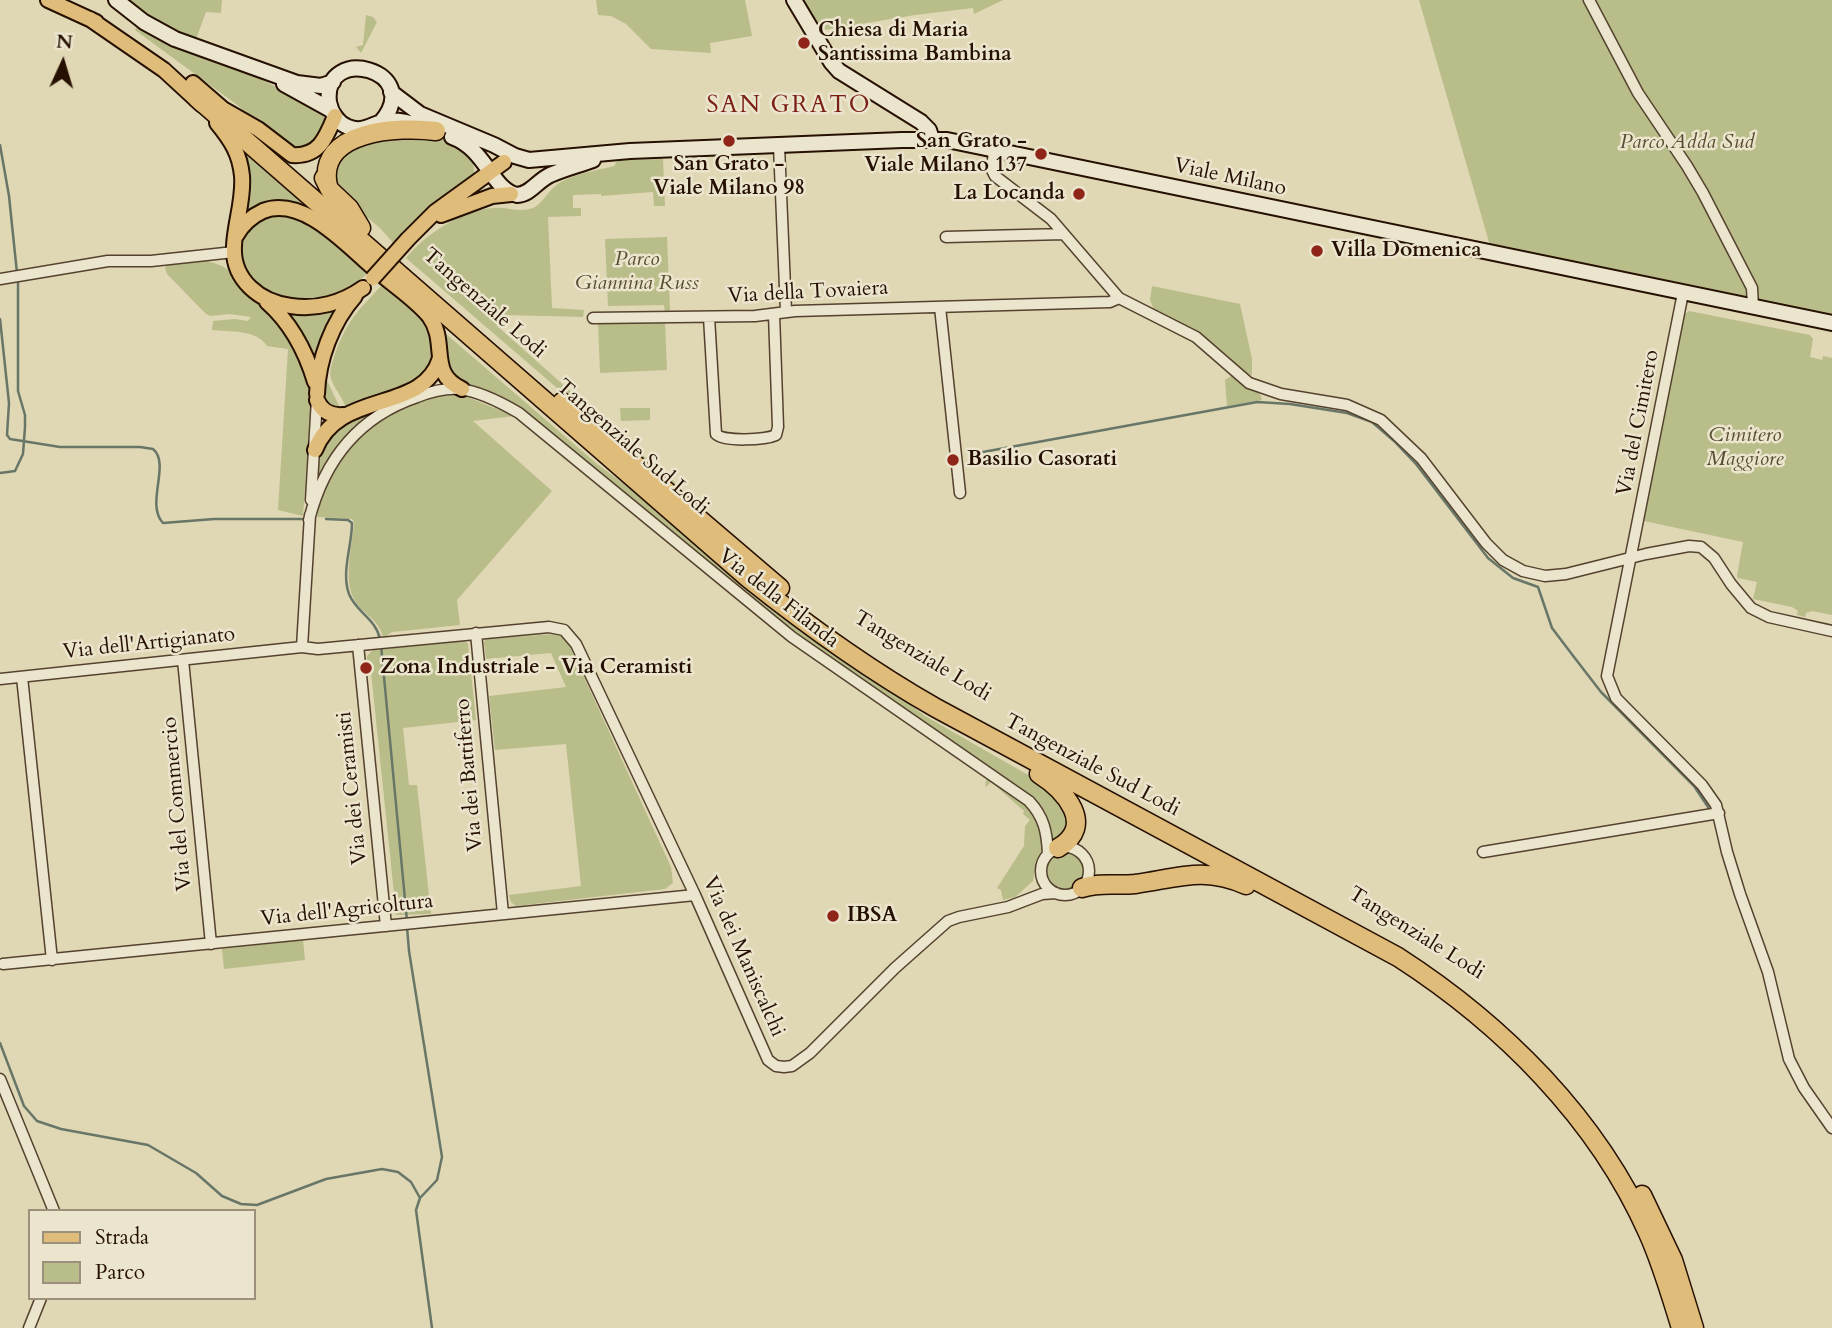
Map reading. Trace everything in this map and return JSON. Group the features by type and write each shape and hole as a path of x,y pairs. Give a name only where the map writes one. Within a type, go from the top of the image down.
{"highway":[{"name":"Tangenziale Sud Lodi","path":"197,98 603,453 779,603 841,649 906,691 1360,936 1416,968 1470,1008 1525,1059 1570,1110 1614,1170 1647,1231 1681,1328"},
{"name":"Tangenziale Lodi","path":"223,109 756,569 847,639 937,696 1381,934 1479,1000 1533,1050 1559,1079 1626,1169 1665,1241 1694,1328"},
{"path":"328,186 327,173 331,157 353,140 402,128 436,131"},
{"path":"356,130 339,140 326,158 324,174 328,186 354,214 361,228"},
{"path":"427,313 565,433 593,451 603,453"},
{"path":"906,691 940,720 1062,790 1073,807 1075,822 1071,836 1065,844 1053,851"},
{"path":"1082,888 1097,884 1136,884 1193,873 1221,876 1244,884 1319,923 1360,936"}],"main road":[{"path":"48,0 90,19"},
{"name":"Tangenziale Sud Lodi","path":"90,19 149,58 197,98"},
{"name":"Tangenziale Lodi","path":"90,19 160,58 223,109"},
{"path":"197,98 227,135 239,159 242,189 234,248 237,267 248,286 280,314 296,337 310,368 317,397 324,411 343,415"},
{"path":"223,109 258,129 285,152 300,156 323,144 333,113"},
{"path":"317,397 320,365 328,345 343,313 368,283 412,234 447,202 516,159"},
{"path":"412,234 433,219 466,204 492,196 511,194"},
{"path":"234,248 240,229 257,214 277,208 298,211 323,226 427,313 437,330 442,373 448,381 462,389"},
{"path":"260,296 276,303 306,307 336,302 368,283"},
{"path":"315,450 325,431 343,415 413,390 428,378 440,357"}],"street":[{"path":"116,0 144,22 174,39 307,85 321,86 333,82 345,71 364,67 381,75 391,92 420,114 494,145 537,170 536,183"},
{"path":"794,0 839,71 926,127 932,139"},
{"path":"1589,0 1638,93 1688,166 1703,193 1752,288 1753,307"},
{"path":"256,68 333,113 340,123 356,130 373,127 381,122 390,108 391,92"},
{"path":"333,82 330,91 333,113"},
{"path":"900,109 904,119 902,140"},
{"path":"381,122 406,122 466,143 488,175 511,194 529,192 536,183 552,174 614,153"},
{"name":"Viale Milano","path":"614,153 932,139 960,142 1832,323"},
{"path":"779,146 786,311"},
{"path":"994,150 992,170 997,178 1051,219 1119,298 1196,337 1256,387 1347,405 1369,413 1390,427 1411,446 1494,551 1523,571 1534,575 1556,575 1646,554 1689,546 1701,547 1714,558 1751,608 1769,617 1832,631"},
{"path":"516,159 614,153"},
{"path":"946,237 1065,234"},
{"path":"0,279 108,261 202,257 234,248"},
{"path":"202,257 224,260 237,267"},
{"name":"Via del Cimitero","path":"1683,293 1607,676 1616,698 1702,785 1719,813"},
{"name":"Via della Tovaiera","path":"593,318 709,317 786,311 1110,302 1119,298"},
{"path":"940,307 960,493"},
{"path":"709,317 716,434 724,439 768,438 776,435 778,427 774,314"},
{"path":"309,520 326,473 346,445 369,421 421,395 445,389 462,389"},
{"name":"Via della Filanda","path":"462,389 519,413 792,637 1029,801 1045,824 1053,851"},
{"path":"302,647 317,397"},
{"name":"Via dell'Artigianato","path":"0,679 302,647 318,649 550,627 564,630"},
{"name":"Via dei Maniscalchi","path":"564,630 576,643 695,895 768,1060 776,1066 792,1066 810,1053 938,928 959,917 1008,907 1029,897"},
{"name":"Via dei Battiferro","path":"476,633 503,914"},
{"name":"Via dei Ceramisti","path":"358,645 386,926"},
{"name":"Via del Commercio","path":"183,660 211,944"},
{"path":"22,677 52,960"},
{"path":"1483,852 1719,813 1727,852 1768,972 1789,1059 1832,1128"},
{"path":"1071,848 1085,859 1088,870 1082,888 1070,894 1029,897 1041,873 1042,862 1053,851 1071,848"},
{"path":"1041,873 1046,885 1056,893"},
{"name":"Via dell'Agricoltura","path":"3,964 695,895"},
{"path":"0,1079 53,1209"},
{"path":"29,1328 40,1300"}],"green space":[{"path":"126,0 222,0 221,13 206,12 196,39 153,20"},
{"path":"596,0 745,0 752,36 710,43 711,53 651,49 626,24 611,16 598,15"},
{"path":"799,0 1003,0 974,14 973,8 818,31"},
{"name":"Parco Adda Sud","path":"1419,0 1832,0 1832,318 1491,249"},
{"path":"366,15 377,22 361,53 356,47 363,45"},
{"path":"137,27 166,42 237,67 317,108 325,118 322,134 310,148 288,149 236,104 135,30"},
{"path":"426,135 465,151 473,164 474,173 421,215 395,245 380,228 339,194 333,175 342,155 370,140"},
{"path":"244,148 317,212 305,209 244,217 241,150"},
{"path":"663,159 665,206 654,206 653,192 573,195 573,208 581,208 581,216 548,217 552,308 584,310 583,317 507,315 496,325 649,461 666,472 681,491 679,493 406,258 434,232 468,214 493,208 530,209 538,205 554,187 575,176 614,166 618,160"},
{"path":"269,214 302,216 371,270 342,291 312,300 284,297 261,287 245,271 239,252 246,232"},
{"name":"Parco Giannina Russ","path":"667,237 670,312 665,313 664,305 608,306 605,239"},
{"path":"202,260 222,266 233,274 256,300 278,318 298,352 307,378 311,402 303,516 278,510 288,349 267,346 250,334 212,330 213,321 248,321 251,317 206,314 167,274 165,268 168,263"},
{"path":"384,283 430,324 435,354 416,383 346,410 330,371 350,323"},
{"path":"1152,286 1240,304 1252,359 1252,375 1247,376 1196,334 1154,310 1150,300"},
{"path":"344,305 316,367 281,310"},
{"name":"Cimitero Maggiore","path":"1689,311 1810,335 1813,339 1810,357 1822,360 1823,356 1832,358 1832,615 1812,611 1806,613 1805,617 1797,615 1798,611 1792,607 1753,599 1757,582 1737,576 1743,542 1644,521 1642,518 1685,314"},
{"path":"665,322 667,370 600,373 598,323"},
{"path":"446,334 597,464 925,716 1056,791 1071,817 1063,838 1052,840 1044,811 1026,793 795,633 521,409 462,385 447,372"},
{"path":"1234,374 1260,394 1262,400 1227,406 1225,380"},
{"path":"325,376 341,410 329,408 327,404 323,393"},
{"path":"460,394 514,416 473,421 552,491 457,600 460,625 392,632 383,638 376,624 352,595 349,564 354,522 352,519 317,517 324,491 349,447 366,430 409,406"},
{"path":"620,408 650,408 650,420 621,421"},
{"path":"376,411 349,434 318,477 320,449 343,421"},
{"path":"561,635 567,640 671,867 673,883 665,889 516,906 511,902 509,895 581,886 566,744 495,750 489,696 566,687 551,653 486,659 484,642 486,639"},
{"path":"465,641 468,644 476,720 403,728 409,785 417,785 431,914 397,915 393,913 391,904 395,903 371,672 367,671 367,656 373,650"},
{"path":"987,778 1027,805 1036,816 1042,836 1043,848 1036,861 1033,881 1015,897 1003,900 1001,890 997,888 1024,846 1025,826 1030,820 1023,814 1024,811 991,782 986,787"},
{"path":"1065,849 1073,850 1079,855 1084,861 1084,877 1079,883 1073,888 1065,889 1057,888 1051,883 1046,877 1045,869 1046,861 1051,855 1057,850"},
{"path":"303,940 305,960 224,969 222,949"}],"waterway":[{"path":"0,145 9,196 17,273"},
{"path":"0,473 15,471 23,454 25,415 18,391 18,280"},
{"path":"0,319 9,403 7,435 10,439 60,447 153,449 160,464 156,506 163,523 214,519 302,519"},
{"path":"983,452 1257,402 1347,413 1372,422 1416,464 1488,558 1513,578 1538,587 1552,628 1574,657 1601,692 1694,786 1710,810"},
{"path":"326,519 348,520 352,523 346,568 347,586 352,600 374,626 380,639"},
{"path":"381,645 407,921"},
{"path":"407,927 442,1157 437,1180 420,1198"},
{"path":"0,1043 24,1106 37,1121 61,1129 148,1145 196,1173 222,1196 241,1204 257,1205 326,1179 382,1169 398,1172 411,1182 420,1198 416,1210 432,1328"}],"place":[{"name":"Chiesa di Maria Santissima Bambina","path":"804,43"},
{"name":"San Grato - Viale Milano 98","path":"729,141"},
{"name":"San Grato - Viale Milano 137","path":"1041,154"},
{"name":"La Locanda","path":"1079,194"},
{"name":"Villa Domenica","path":"1317,251"},
{"name":"Basilio Casorati","path":"953,460"},
{"name":"Zona Industriale - Via Ceramisti","path":"366,668"},
{"name":"IBSA","path":"833,916"}],"district":[{"name":"SAN GRATO","path":"789,106"}]}
